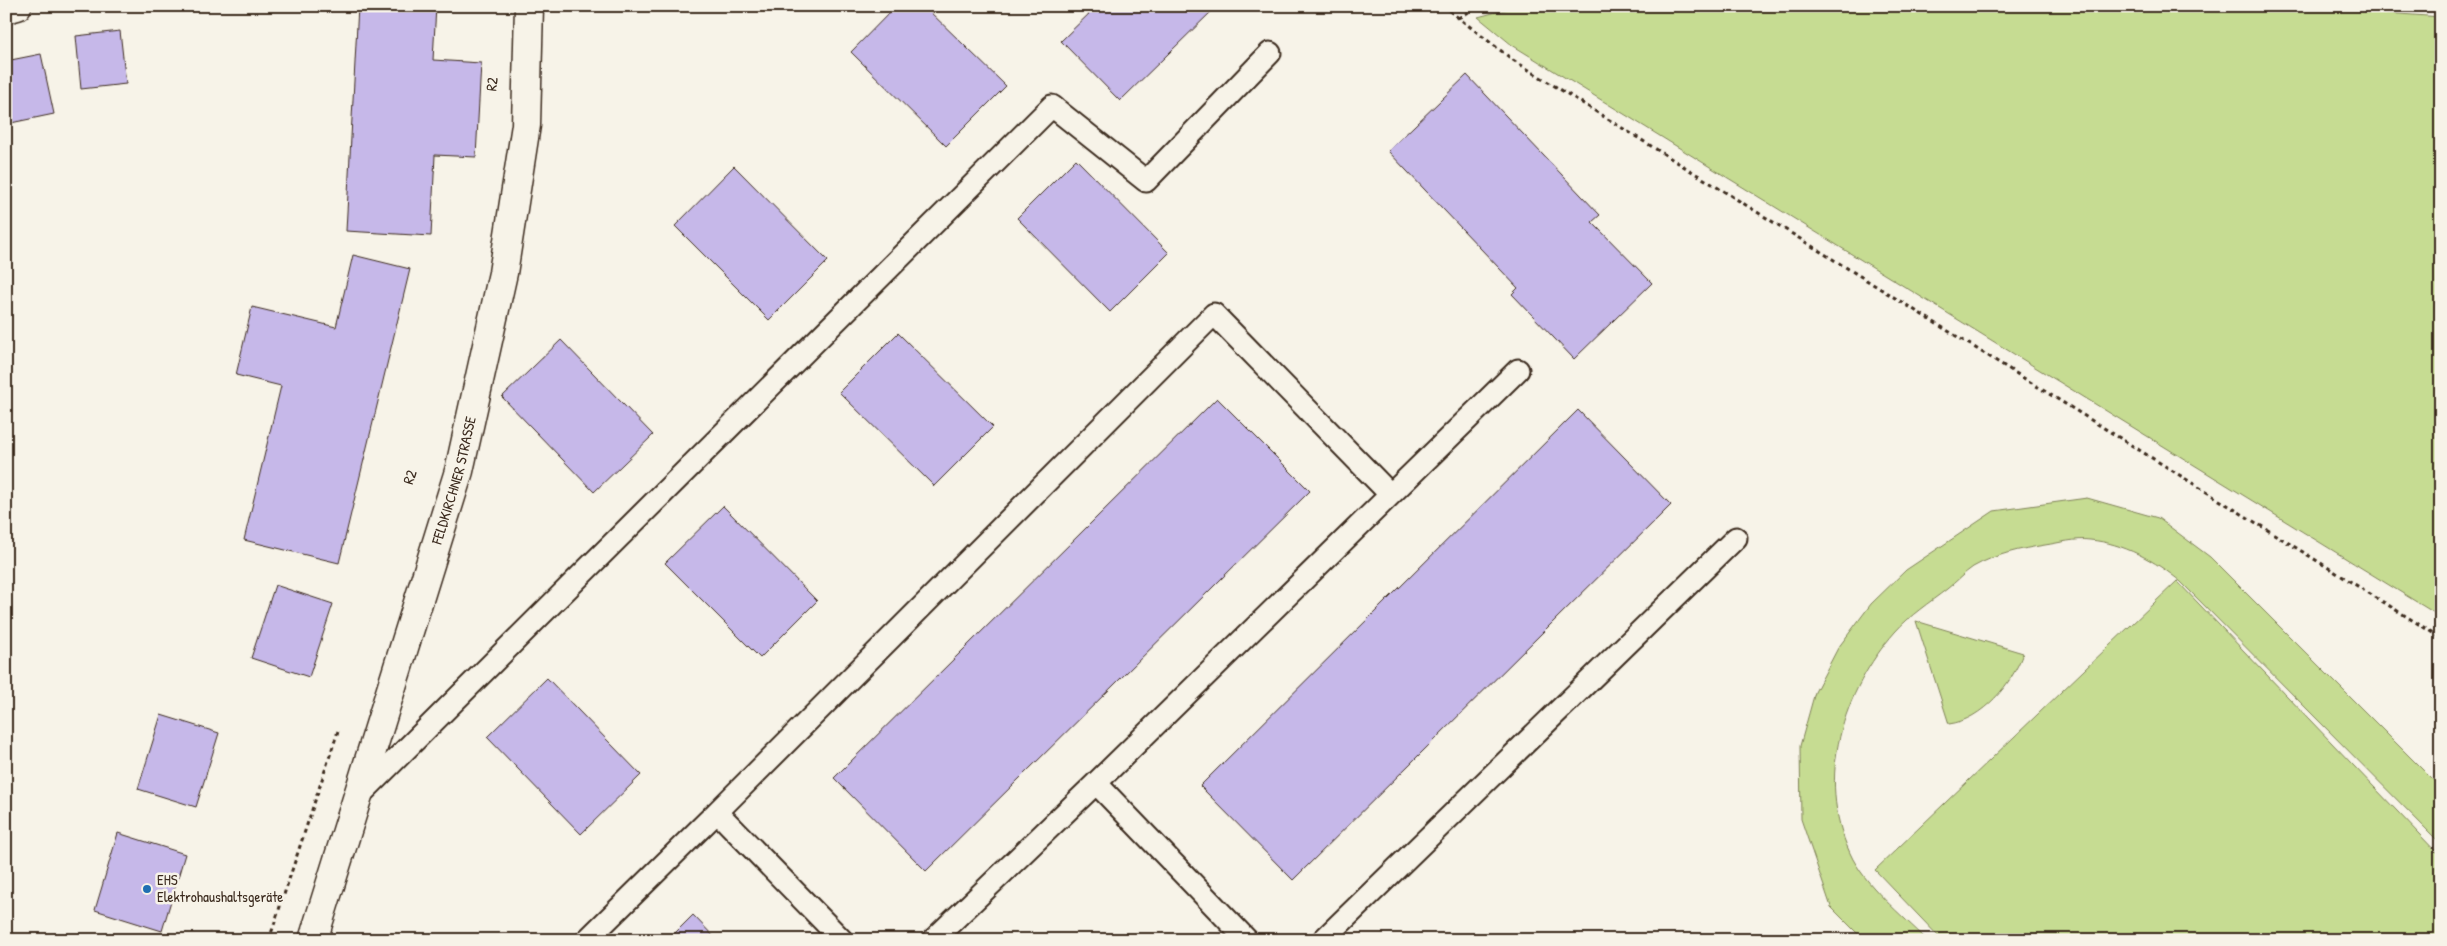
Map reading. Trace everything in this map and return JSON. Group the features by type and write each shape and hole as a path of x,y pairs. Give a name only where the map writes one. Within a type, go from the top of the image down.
{"street":[{"path":"6,9 17,6"},
{"name":"FELDKIRCHNER STRASSE","path":"313,940 459,471 503,273 526,125 529,6"}],"lane":[{"path":"357,799 1052,106 1146,182 1270,53"},
{"path":"587,940 1214,314 1390,494"},
{"path":"932,940 1096,783 1518,370"},
{"path":"1323,940 1736,538"},
{"path":"1096,783 1247,940"},
{"path":"717,812 842,940"}],"path":[{"path":"1443,6 1513,60 2441,638"},
{"path":"1458,18 1480,6"},
{"path":"2378,6 2441,8"},
{"path":"269,940 341,722"}],"green space":[{"path":"1519,6 2289,6 2441,17 2441,617 1512,45 1478,17"},
{"path":"2087,498 2158,518 2210,557 2441,788 2441,844 2181,582 2150,560 2127,549 2090,540 2068,541 2026,548 1990,559 1973,567 1913,615 1895,632 1877,655 1861,681 1849,708 1840,736 1835,766 1835,795 1840,824 1850,853 1864,877 1927,940 1864,940 1831,907 1801,819 1800,746 1815,692 1838,648 1871,604 1906,570 1994,511"},
{"path":"2177,581 2441,857 2441,940 1942,940 1875,870"},
{"path":"1916,621 2023,653 2012,676 1995,698 1973,715 1949,724"}],"building":[{"path":"358,6 436,6 433,60 481,63 476,157 435,155 431,236 346,231"},
{"path":"896,6 924,6 1006,86 946,146 851,52"},
{"path":"1097,6 1217,6 1120,101 1061,41"},
{"path":"120,31 126,84 81,89 76,36"},
{"path":"41,54 54,114 6,124 6,61"},
{"path":"1467,75 1600,215 1592,222 1652,283 1574,359 1512,294 1518,288 1388,151"},
{"path":"1076,159 1169,253 1110,312 1017,218"},
{"path":"734,166 828,261 769,320 675,226"},
{"path":"353,255 410,269 339,563 244,540 281,386 236,375 252,307 336,327"},
{"path":"898,333 993,427 934,486 839,392"},
{"path":"561,340 653,435 594,492 502,397"},
{"path":"1217,398 1310,491 926,871 834,778"},
{"path":"1578,410 1671,505 1293,880 1200,786"},
{"path":"723,506 817,601 760,658 665,563"},
{"path":"275,585 333,604 309,677 251,658"},
{"path":"547,678 641,775 581,834 487,737"},
{"path":"161,715 219,733 196,807 138,789"},
{"path":"118,833 185,854 162,931 95,910"},
{"path":"693,915 717,940 668,940"}],"place":[{"name":"EHS Elektrohaushaltsgeräte","path":"147,889"}]}
